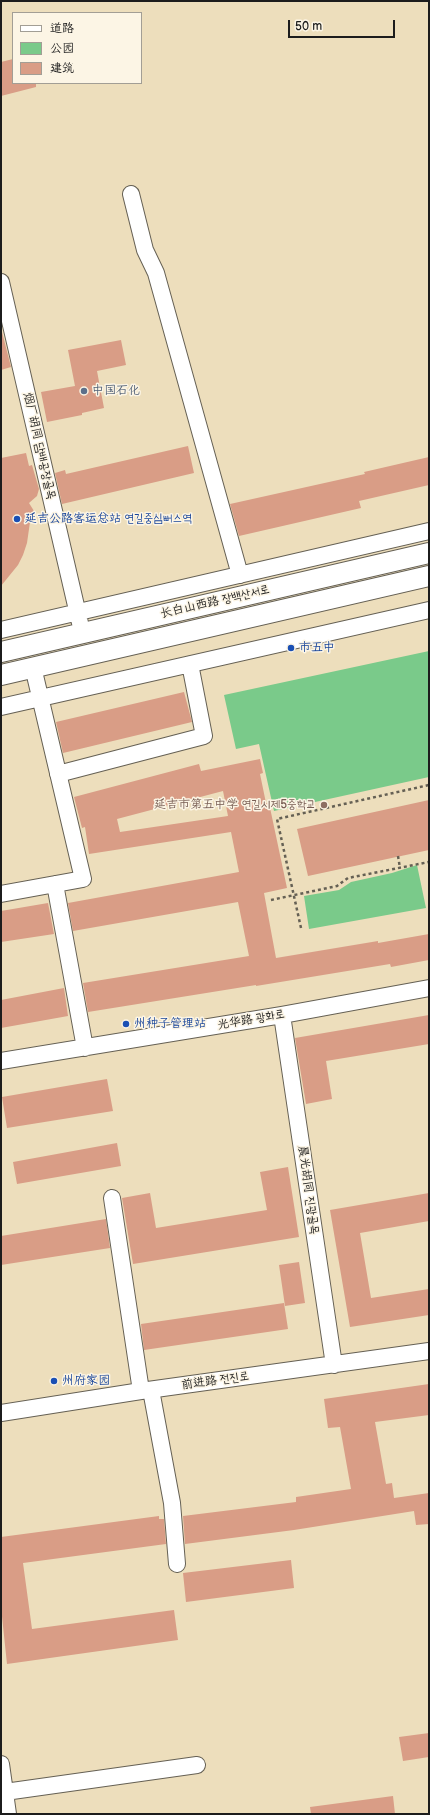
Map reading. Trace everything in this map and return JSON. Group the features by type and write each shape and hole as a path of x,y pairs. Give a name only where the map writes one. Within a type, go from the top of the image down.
{"main road":[{"name":"长白山西路 장백산서로","path":"1,652 429,553"},
{"name":"长白山西路 장백산서로","path":"1,675 429,576"}],"street":[{"path":"131,194 144,250 156,273 240,575"},
{"name":"烟厂胡同 담배공장골목","path":"1,282 82,633"},
{"path":"1,630 78,614 429,531"},
{"path":"1,707 429,610"},
{"path":"58,774 204,736 190,664"},
{"path":"1,894 83,879 33,668"},
{"path":"54,884 85,1048"},
{"name":"光华路 광화로","path":"1,1061 282,1015 429,988"},
{"name":"晨光胡同 진광골목","path":"282,1015 334,1365"},
{"path":"112,1198 146,1391 172,1503 177,1564"},
{"name":"前进路 전진로","path":"1,1413 429,1351"},
{"path":"1,1764 8,1814"},
{"path":"5,1792 197,1764"}],"path":[{"path":"301,928 277,819 429,786"},
{"path":"398,856 400,868"},
{"path":"271,900 337,886 348,878 429,862"}],"green space":[{"path":"429,651 429,777 274,811 259,744 236,749 224,695"},
{"path":"417,865 426,908 309,929 304,896 339,890 351,882 392,873"}],"building":[{"path":"12,59 12,84 36,84 36,87 1,96 1,62"},
{"path":"1,328 11,367 1,370"},
{"path":"121,340 126,365 97,371 104,408 82,413 82,415 47,422 41,392 75,386 68,350"},
{"path":"188,446 194,473 62,504 55,473 65,470 66,474"},
{"name":"延吉公路客运总站 연길중심뻐스역","path":"26,453 29,466 32,465 39,489 37,496 29,503 35,516 30,522 27,543 23,555 18,565 1,586 1,458"},
{"path":"429,457 429,485 359,501 361,508 239,536 230,504 365,474 364,472"},
{"path":"184,692 192,722 63,753 56,722"},
{"path":"260,759 263,773 260,774 266,803 269,803 287,888 264,893 276,958 429,934 429,960 391,967 390,964 88,1012 83,983 249,956 238,902 73,931 68,903 239,872 231,832 89,854 85,827 82,828 74,797 199,764 201,771","holes":["223,791 228,816 120,832 117,819"]},
{"path":"429,800 429,850 308,876 297,829"},
{"path":"48,903 54,934 1,942 1,911"},
{"path":"64,988 68,1016 1,1028 1,1000"},
{"path":"429,1015 429,1044 326,1061 332,1099 306,1104 295,1038"},
{"path":"107,1079 113,1111 7,1128 2,1097"},
{"path":"117,1143 121,1166 17,1184 13,1162"},
{"path":"288,1167 299,1237 133,1264 122,1198 150,1193 156,1228 267,1210 260,1172"},
{"path":"429,1193 429,1221 360,1233 371,1298 429,1289 429,1315 350,1327 330,1210"},
{"path":"106,1219 110,1248 1,1265 1,1236"},
{"path":"299,1262 305,1303 285,1306 279,1265"},
{"path":"284,1303 288,1329 144,1350 141,1324"},
{"path":"429,1384 429,1415 375,1422 386,1484 392,1483 394,1498 429,1493 429,1524 416,1525 414,1511 294,1530 185,1544 183,1516 296,1502 296,1497 351,1489 340,1427 328,1428 324,1399"},
{"path":"159,1516 159,1519 164,1519 166,1544 23,1563 32,1629 174,1610 178,1640 7,1664 1,1607 1,1537"},
{"path":"291,1560 294,1588 186,1602 183,1573"},
{"path":"429,1733 429,1757 403,1761 399,1737"},
{"path":"393,1796 395,1814 311,1814 310,1807"}],"place":[{"name":"中国石化","path":"84,391"},
{"name":"延吉公路客运总站 연길중심뻐스역","path":"17,519"},
{"name":"市五中","path":"291,648"},
{"name":"延吉市第五中学 연길시제5중학교","path":"324,805"},
{"name":"州种子管理站","path":"126,1024"},
{"name":"州府家园","path":"54,1381"}]}
